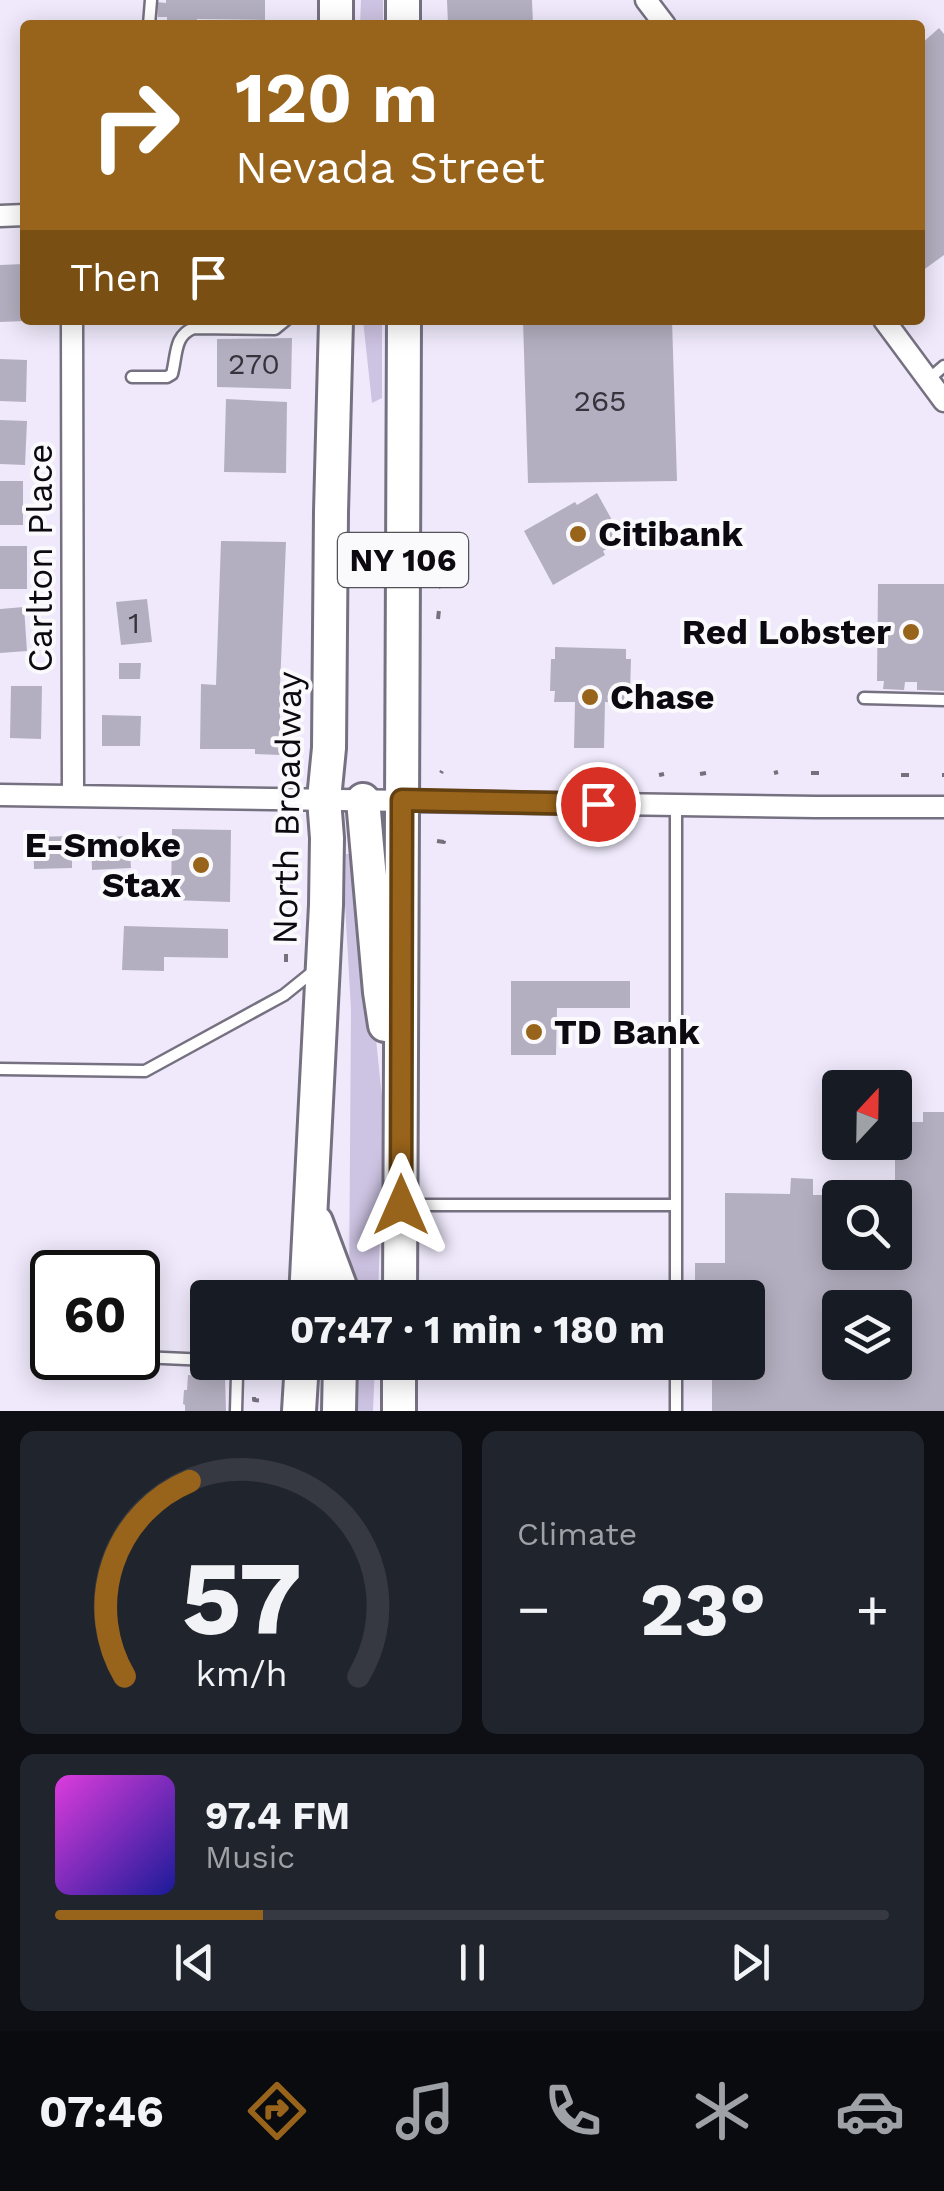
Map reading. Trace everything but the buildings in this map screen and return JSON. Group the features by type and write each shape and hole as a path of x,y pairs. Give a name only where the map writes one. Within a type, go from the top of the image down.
{"main road":[{"name":"North Broadway","path":"307,1280 324,963 324,799 329,748 336,325"},
{"name":"NY 106","path":"400,1280 404,325"},
{"path":"363,800 380,992 401,1123"},
{"path":"310,1208 338,1280"},
{"path":"300,1411 301,1380"},
{"path":"339,1411 340,1380"},
{"path":"399,1380 399,1411"}],"street":[{"path":"646,0 661,20"},
{"name":"Carlton Place","path":"72,325 73,796"},
{"path":"889,325 936,372 944,401"},
{"path":"0,795 944,807"}],"lane":[{"path":"132,378 172,374 180,337 187,330 276,329 280,325"},
{"path":"864,698 944,700"},
{"path":"676,805 676,1280"},
{"path":"0,1069 145,1072 284,996 324,963"},
{"path":"401,1205 676,1205"},
{"path":"160,1358 190,1359"},
{"path":"236,1411 237,1380"},
{"path":"676,1380 676,1411"}],"path":[{"path":"438,619 439,610"},
{"path":"810,772 819,773"},
{"path":"901,775 911,775"},
{"path":"286,954 286,962"}],"shaded area":[{"path":"361,0 383,0 383,20 360,20"},
{"path":"364,325 382,325 382,398 372,403"},
{"path":"346,854 357,854 384,1117 379,1280 349,1280 351,1010"},
{"path":"348,1380 374,1380 373,1411 347,1411"}],"place":[{"name":"Citibank","path":"578,534"},
{"name":"Red Lobster","path":"911,632"},
{"name":"Chase","path":"590,697"},
{"name":"E-Smoke Stax","path":"201,865"},
{"name":"TD Bank","path":"534,1032"}],"route":[{"path":"401,1205 402,800 598,804"}]}
